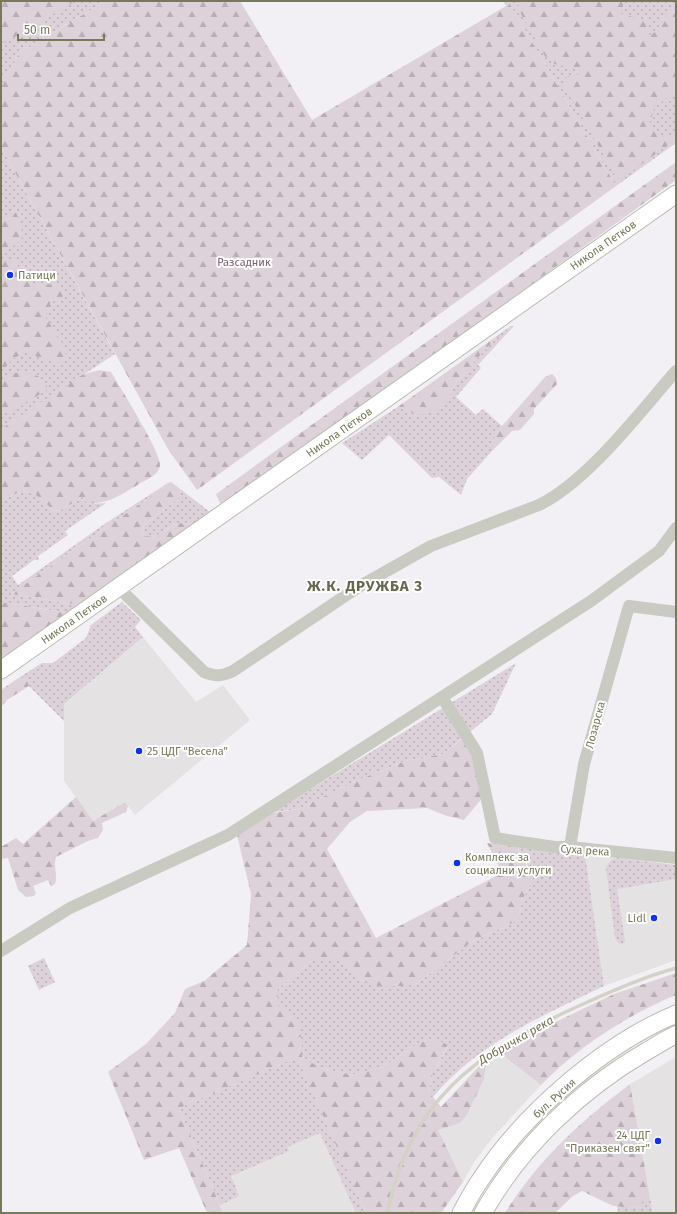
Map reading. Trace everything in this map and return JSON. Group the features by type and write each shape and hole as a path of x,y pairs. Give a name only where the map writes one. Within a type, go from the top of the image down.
{"street":[{"name":"Никола Петков","path":"1,670 676,194"},
{"path":"118,587 204,672 214,676 222,676 233,671 360,586 430,546 554,498 579,477 608,447 676,371"},
{"path":"1,951 70,908 228,835 591,600 659,551 673,532"},
{"name":"Лозарска","path":"570,847 584,764 630,606 676,612"},
{"name":"Суха река","path":"442,697 477,753 495,838 555,848 570,847 676,858"},
{"name":"бул. Русия","path":"461,1213 481,1178 520,1129 564,1086 615,1047 676,1014"},
{"name":"бул. Русия","path":"483,1213 497,1189 534,1142 576,1101 626,1063 676,1035"}],"shaded area":[{"name":"25 ЦДГ \"Весела\"","path":"143,637 196,702 223,685 250,720 135,815 125,802 93,821 64,781 64,704"},
{"path":"585,854 676,865 676,960 604,986"},
{"path":"499,1050 541,1085 494,1136 474,1162 463,1182 437,1130 460,1123 467,1115 484,1079 486,1065"},
{"path":"297,1057 366,1213 223,1213 179,1108"},
{"name":"24 ЦДГ \"Приказен свят\"","path":"676,1057 676,1213 653,1213 630,1084"}],"green space":[{"path":"1,1 106,1 20,52 1,86"},
{"path":"1,1 75,1 5,43 1,40"},
{"name":"Разсадник","path":"106,1 240,1 312,120 506,6 503,1 508,1 616,186 197,490 168,449 1,147 1,86 20,52"},
{"path":"508,1 676,1 676,143 616,186"},
{"path":"522,1 625,1 619,13 647,21 650,37 658,28 668,9 676,6 676,91 655,107 649,125 658,137 676,137 676,139 624,177 617,179 563,84 566,77 578,75 576,69 554,64 545,56 517,7"},
{"path":"1,147 115,354 1,429"},
{"path":"676,162 676,180 227,504 220,503 216,494"},
{"path":"12,212 16,213 21,222 22,240 1,254 1,219"},
{"path":"13,258 30,284 59,285 64,292 61,300 50,302 50,312 46,318 65,348 68,359 59,363 41,359 28,351 14,358 3,369 1,366 1,264"},
{"path":"511,326 514,326 478,365 481,368 456,397 476,415 483,409 502,426 492,441 492,451 467,479 461,495 439,477 432,478 389,435 362,460 342,443 399,406 416,416 450,395 456,383 470,366 501,333"},
{"path":"501,333 470,366 456,383 450,395 435,411 416,416 399,406"},
{"path":"99,370 111,372 154,446 160,464 155,475 118,496 103,502 88,504 82,497 61,510 53,511 41,498 29,492 17,493 1,502 1,429 82,375"},
{"path":"21,372 38,376 44,381 48,389 17,409 1,415 1,382 10,374"},
{"path":"552,374 556,378 557,384 534,409 534,414 520,430 512,431 492,451 492,441 502,426 545,377"},
{"path":"171,482 11,594 80,605 68,613 1,602 1,502 17,493 30,492 41,498 53,511 61,510 82,497 88,504 106,503 65,531 68,535 38,556 39,560 34,560 12,576 18,585 106,523"},
{"path":"171,482 181,491 178,499 144,525 142,531 144,536 154,537 177,523 193,524 80,605 11,594"},
{"path":"179,488 210,512 193,524 177,523 154,537 144,536 142,531 144,525 178,499 181,491"},
{"path":"1,602 68,613 1,661"},
{"path":"122,602 141,620 135,627 143,637 64,704 64,721 29,686 27,680 20,677 42,663 53,663 86,638 91,625"},
{"path":"516,663 492,714 443,754 405,761 356,781 298,809 273,812"},
{"path":"20,677 27,680 29,686 7,700 1,707 1,690"},
{"path":"462,739 475,761 483,797 464,820 447,816 427,808 367,811 350,822 327,849 376,938 502,873 487,843 516,847 533,876 530,887 523,898 518,920 470,943 415,985 382,987 362,980 340,961 311,961 278,989 278,1006 298,1021 302,1043 302,1057 321,1068 351,1075 381,1068 419,1043 433,1038 448,1045 432,1075 429,1092 441,1107 481,1064 499,1049 614,994 676,973 676,995 639,1012 604,1033 555,1071 541,1085 498,1051 486,1065 484,1079 467,1115 460,1123 438,1130 463,1182 441,1213 366,1213 297,1057 179,1108 223,1213 207,1213 179,1148 144,1160 108,1072 146,1044 175,1013 185,989 204,981 247,945 251,894 237,835 273,813 298,809 356,781 405,761 443,754"},
{"path":"76,797 93,821 125,802 128,806 126,812 102,823 103,830 98,838 88,841 56,857 55,884 51,886 48,880 33,886 36,893 34,896 26,897 18,890 8,858 1,859 1,847 16,838 23,844"},
{"path":"516,847 568,854 585,854 604,986 512,1032 471,1061 451,1078 433,1097 429,1092 432,1075 448,1046 433,1038 419,1043 381,1068 351,1075 321,1068 302,1057 302,1043 278,1006 278,989 311,961 340,961 362,980 415,985 470,943 518,920 523,898 530,887 527,862"},
{"path":"616,858 676,865 676,879 617,889 625,941 622,944 618,943 615,938 606,868 611,860"},
{"path":"44,958 55,982 39,990 28,966"},
{"path":"297,1057 366,1213 356,1213 320,1133 287,1147 289,1151 231,1176 239,1196 220,1205 179,1108"},
{"path":"630,1084 650,1197 637,1208 613,1206 582,1191 573,1196 555,1213 505,1213 546,1158 577,1127"},
{"path":"650,1197 653,1213 618,1213 617,1206 637,1208"}],"waterway":[{"name":"Добричка река","path":"387,1213 398,1174 412,1140 430,1111 451,1086 476,1064 504,1045 572,1009 636,981 676,968"}],"place":[{"name":"Патици","path":"10,275"},
{"name":"25 ЦДГ \"Весела\"","path":"139,751"},
{"name":"Комплекс за социални услуги","path":"457,863"},
{"name":"Lidl","path":"654,918"},
{"name":"24 ЦДГ \"Приказен свят\"","path":"658,1141"}],"district":[{"name":"Ж.К. ДРУЖБА 3","path":"365,586"}]}
